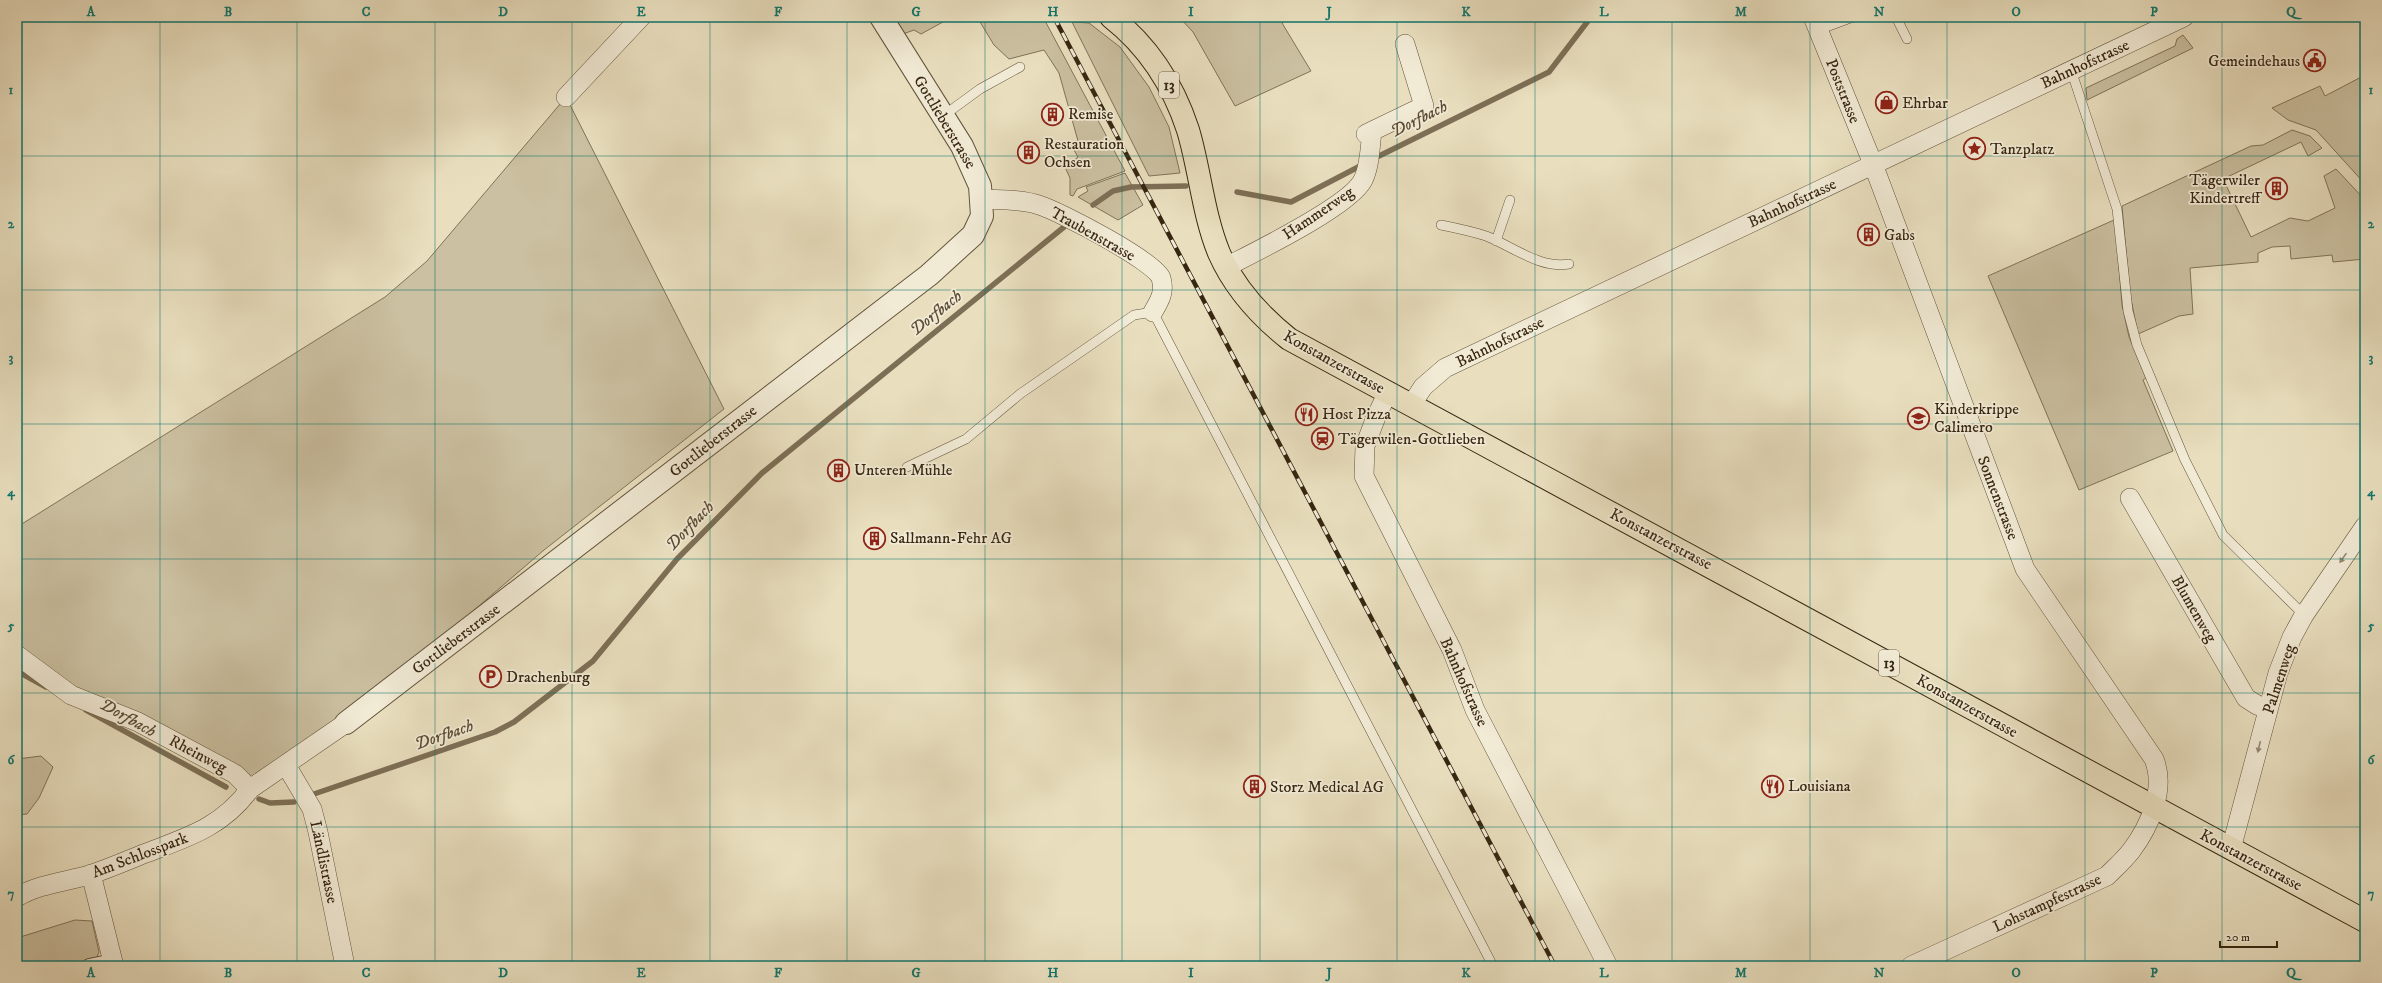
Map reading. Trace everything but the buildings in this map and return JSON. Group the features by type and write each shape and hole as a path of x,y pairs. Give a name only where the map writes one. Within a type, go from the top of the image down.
{"main road":[{"name":"Konstanzerstrasse","path":"1110,17 1141,44 1163,74 1188,130 1216,243 1226,267 1255,308 1289,339 1412,404 2154,808 2365,921"}],"street":[{"path":"566,97 641,17"},
{"name":"Gottlieberstrasse","path":"245,796 291,771 346,723 935,270 973,235 982,216 982,199 976,175 943,116 881,17"},
{"name":"Bahnhofstrasse","path":"1412,404 1423,388 1445,368 2184,17"},
{"name":"Poststrasse","path":"1816,23 1873,164"},
{"name":"Hammerweg","path":"1226,267 1302,227 1354,192 1363,180 1368,147 1424,106 1405,44"},
{"name":"Sonnenstrasse","path":"1873,164 2025,569 2154,758 2158,782 2154,808"},
{"name":"Traubenstrasse","path":"982,199 1014,200 1038,205 1062,214 1147,263 1161,277 1163,294 1153,312"},
{"name":"Bahnhofstrasse","path":"1388,392 1376,416 1365,446 1364,476 1452,650 1475,710 1608,966"},
{"name":"Blumenweg","path":"2129,496 2246,698 2257,705 2268,709"},
{"name":"Palmenweg","path":"2231,849 2278,673 2292,638 2304,615 2365,526"},
{"name":"Rheinweg","path":"17,655 71,695 138,722 235,774 245,796"},
{"name":"Ländlistrasse","path":"291,771 312,808 345,966"},
{"name":"Am Schlosspark","path":"17,897 52,882 92,874 202,831 225,817 245,796"},
{"name":"Lohstampfestrasse","path":"1912,966 2107,876 2131,852 2154,808"},
{"path":"89,966 114,964 92,874"}],"lane":[{"path":"1816,23 1853,17"},
{"path":"1896,17 1907,39"},
{"path":"943,116 980,89 1020,67"},
{"path":"2071,70 2117,209 2128,311 2137,345 2185,460 2223,534 2304,615"},
{"path":"1496,241 1510,200"},
{"path":"1441,225 1486,236 1540,261 1558,266 1569,264"},
{"path":"907,467 966,439 1020,394 1134,315 1153,312 1493,966"}],"shaded area":[{"path":"894,17 952,17 921,34 914,30 903,34"},
{"path":"977,17 1043,17 1125,171 1077,189 1073,196 1070,195 1070,178 1065,167 1078,157 1071,145 1078,141 1059,73 1044,50 1009,59 994,45"},
{"path":"1179,17 1292,17 1282,23 1311,71 1235,106 1193,32"},
{"path":"1072,22 1089,23 1120,47 1149,87 1169,127 1180,173 1149,176"},
{"path":"2183,35 2193,48 2087,100 2086,88 2175,46 2177,39"},
{"path":"2365,75 2365,184 2316,130 2288,120 2272,108 2320,86 2325,96"},
{"path":"566,97 724,409 544,550 322,741 250,789 17,655 17,527 385,297 427,261"},
{"path":"2292,130 2310,136 2322,148 2308,156 2301,142 2223,179 2251,237 2290,218 2308,221 2335,208 2324,176 2336,169 2365,200 2365,259 2333,262 2332,255 2291,259 2290,246 2272,247 2258,253 2258,262 2190,268 2193,314 2179,316 2138,334 2130,294 2122,206 2251,146 2263,145"},
{"path":"1125,173 1143,205 1118,220 1078,197 1088,191 1086,187"},
{"path":"2114,220 2122,305 2129,337 2146,378 2143,380 2173,451 2079,490 1988,276"},
{"path":"41,756 53,767 39,798 27,814 17,815 17,759"},
{"path":"75,920 92,921 99,952 96,959 72,966 17,966 17,938"}],"waterway":[{"name":"Dorfbach","path":"1373,159 1549,72 1591,17"},
{"name":"Dorfbach","path":"1237,192 1291,202 1364,164"},
{"name":"Dorfbach","path":"1093,205 1113,191 1131,187 1186,186"},
{"name":"Dorfbach","path":"314,794 495,732 514,722 593,661 677,559 762,473 1064,227"},
{"name":"Dorfbach","path":"17,671 46,687"},
{"name":"Dorfbach","path":"86,710 226,787"},
{"name":"Dorfbach","path":"259,799 270,803 294,802"}],"railway":[{"path":"1054,17 1555,966"}],"place":[{"name":"Gemeindehaus","path":"2315,61"},
{"name":"Ehrbar","path":"1887,103"},
{"name":"Remise","path":"1053,114"},
{"name":"Tanzplatz","path":"1974,149"},
{"name":"Restauration Ochsen","path":"1028,153"},
{"name":"Tägerwiler Kindertreff","path":"2276,189"},
{"name":"Gabs","path":"1868,235"},
{"name":"Host Pizza","path":"1307,414"},
{"name":"Kinderkrippe Calimero","path":"1918,418"},
{"name":"Tägerwilen-Gottlieben","path":"1322,439"},
{"name":"Unteren Mühle","path":"839,470"},
{"name":"Sallmann-Fehr AG","path":"874,538"},
{"name":"Drachenburg","path":"491,677"},
{"name":"Louisiana","path":"1772,786"},
{"name":"Storz Medical AG","path":"1255,787"}]}
